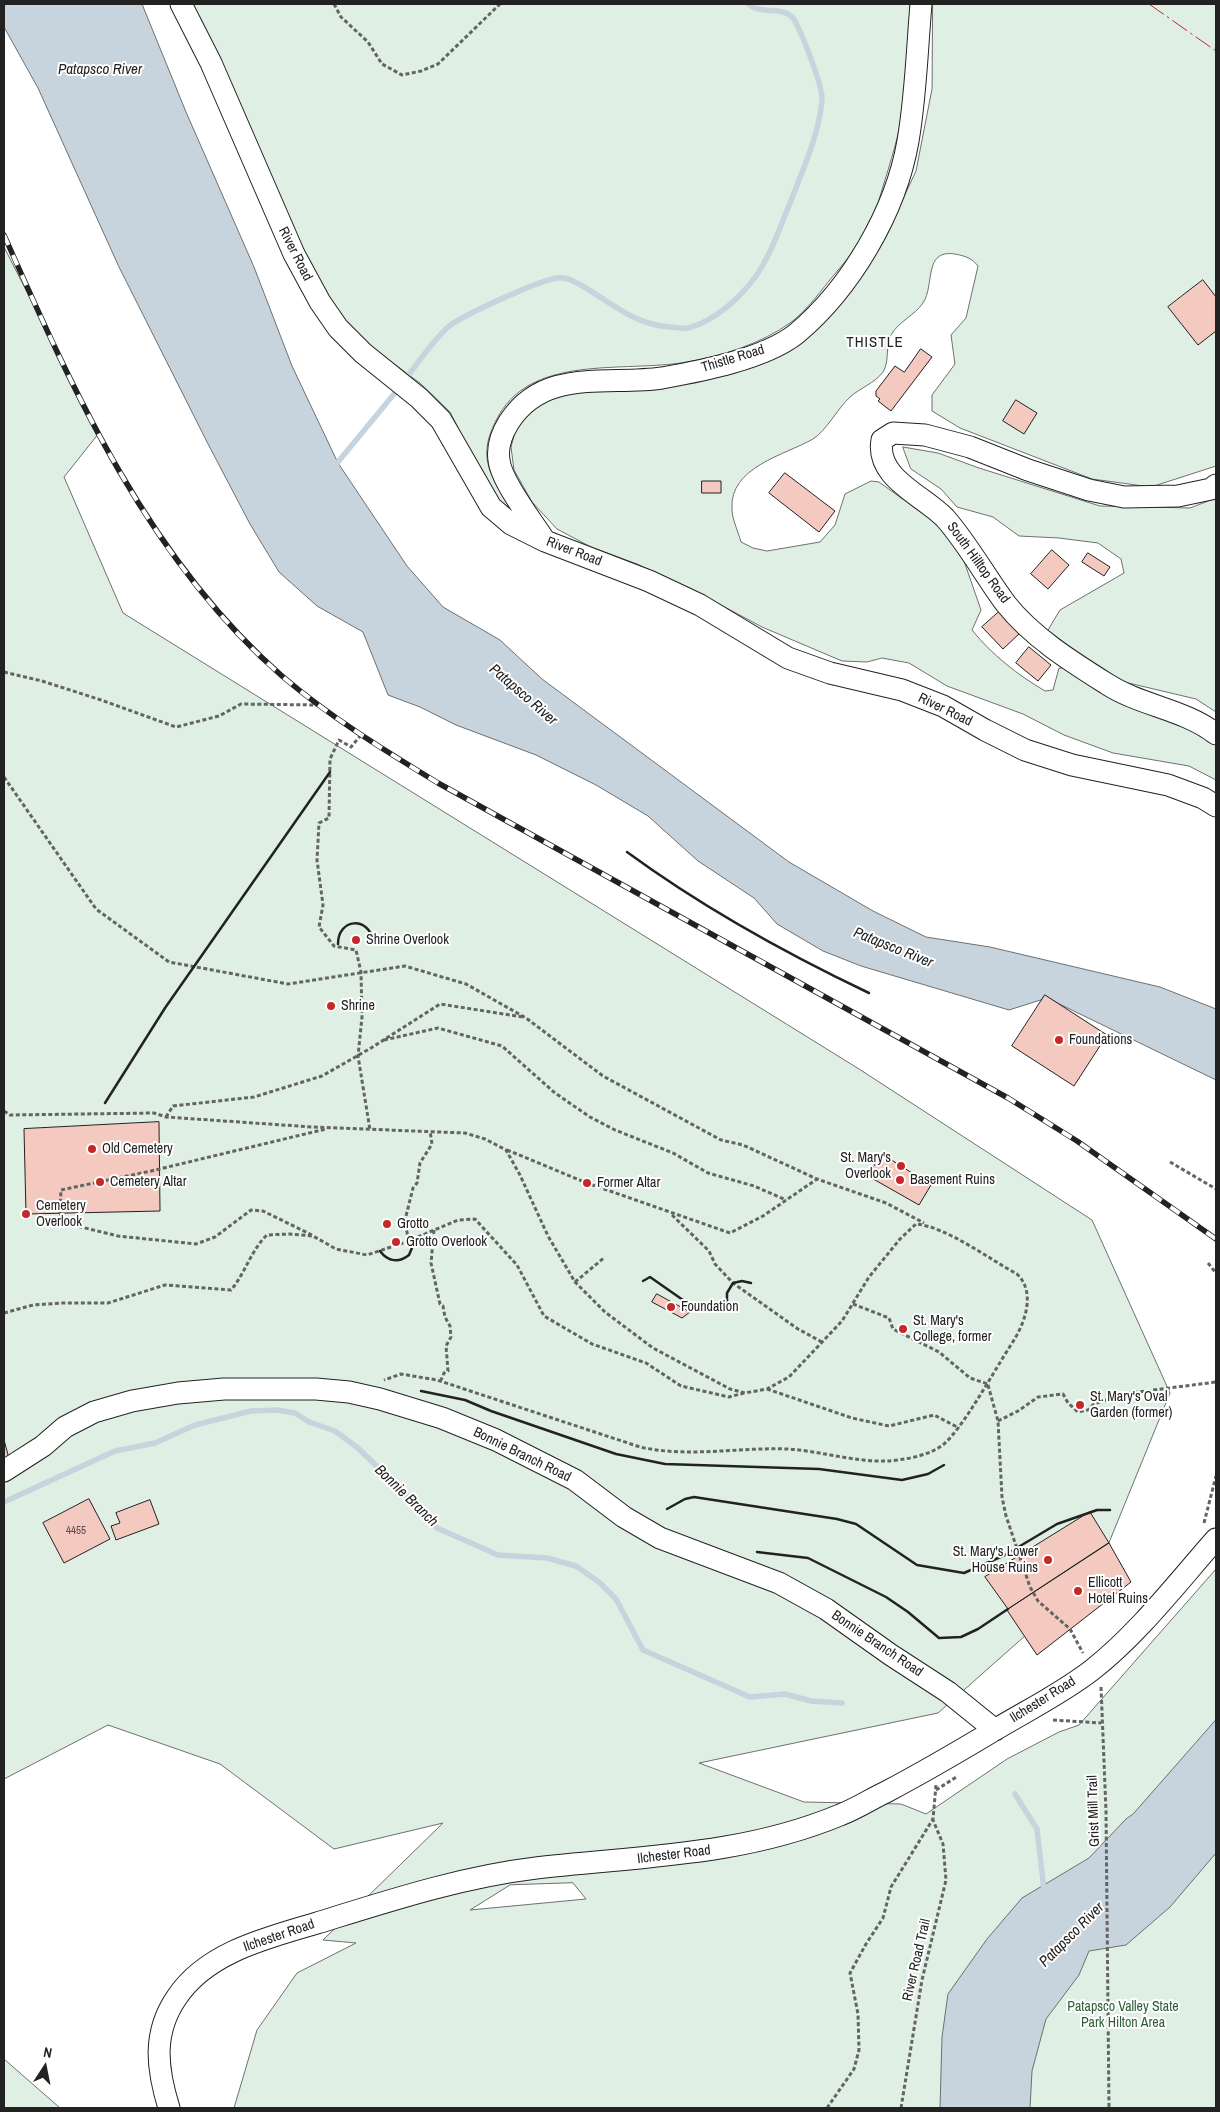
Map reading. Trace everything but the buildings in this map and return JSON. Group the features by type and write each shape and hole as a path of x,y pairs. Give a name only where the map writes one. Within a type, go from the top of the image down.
{"street":[{"name":"River Road","path":"181,4 211,63 290,245 320,302 338,328 364,353 419,398 441,420 491,506 511,524 545,541 649,581 700,605 788,658 830,673 902,690 943,706 1025,750 1072,764 1168,785 1203,798 1216,806"},
{"name":"Thistle Road","path":"545,541 508,484 499,461 500,444 504,429 515,412 531,398 550,389 574,382 604,379 660,378 733,362 764,351 794,335 821,310 851,272 875,235 894,194 908,143 916,92 921,4"},
{"name":"South Hilltop Road","path":"1216,485 1211,489 1178,496 1124,497 1089,490 1028,470 970,447 925,435 893,433 882,440 880,450 882,460 901,484 944,517 1008,606 1029,628 1109,686 1134,698 1189,716 1216,734"},
{"name":"Bonnie Branch Road","path":"4,1471 43,1446 65,1427 94,1412 132,1401 178,1393 224,1389 316,1389 348,1392 380,1399 442,1418 496,1440 575,1480 624,1517 660,1538 779,1583 826,1609 948,1692 995,1730"},
{"name":"Ilchester Road","path":"168,2108 161,2083 158,2049 164,2018 177,1996 195,1976 214,1962 261,1940 374,1905 476,1879 534,1869 688,1854 776,1838 842,1815 937,1765 1057,1694 1138,1627 1210,1533"}],"path":[{"path":"334,4 341,17 368,42 382,64 402,75 421,71 438,64 500,4"},
{"path":"4,672 92,697 176,727 219,716 241,704 318,705"},
{"path":"361,735 351,748 339,740 330,759 329,818 319,823 317,860 323,905 319,927 334,946 356,950 361,972 362,1017 358,1056 370,1130"},
{"path":"4,777 96,910 169,962 288,984 405,966 466,984 526,1018 603,1076 721,1140 744,1145 817,1179 886,1203 954,1237 1017,1274 1023,1280 1028,1294 1023,1326 988,1384 958,1428 944,1444 909,1458 885,1461 790,1450 754,1449 664,1452 640,1447 446,1383 400,1374 382,1380"},
{"path":"166,1117 173,1106 254,1097 322,1076 358,1056 440,1004 526,1018"},
{"path":"384,1040 438,1028 502,1046 555,1093 590,1117 615,1130 673,1153 708,1173 754,1186 786,1200"},
{"path":"4,1111 10,1116 154,1114 166,1117 332,1128 465,1133 485,1139 506,1150 587,1183 671,1214 730,1233 763,1216 817,1179"},
{"path":"332,1128 151,1171 61,1190 60,1212 62,1220 77,1226 118,1236 196,1244 215,1237 250,1210 263,1211 336,1249 367,1255 408,1241 458,1220 475,1219 517,1265 544,1316 592,1344 646,1363 681,1386 729,1397 767,1389 789,1377 842,1322 869,1276 911,1228 916,1224 927,1225"},
{"path":"408,1241 404,1224 413,1188 417,1183 420,1162 432,1144 430,1131"},
{"path":"506,1150 520,1175 548,1236 575,1282 605,1312 653,1348 730,1389 745,1393"},
{"path":"1170,1162 1216,1189"},
{"path":"671,1214 709,1251 715,1264 733,1283 783,1320 822,1342"},
{"path":"434,1230 431,1263 440,1304 443,1306 444,1318 450,1326 451,1338 446,1346 448,1371 441,1380 446,1383"},
{"path":"4,1313 33,1305 108,1303 165,1285 231,1290 242,1277 259,1243 267,1235 313,1236"},
{"path":"575,1282 605,1257"},
{"path":"1208,1263 1216,1273"},
{"path":"853,1304 889,1318 893,1330 939,1352 970,1378 988,1384"},
{"path":"998,1421 1018,1411 1038,1397 1063,1394 1068,1403 1078,1412 1088,1410 1094,1404 1123,1394 1216,1382"},
{"name":"Grist Mill Trail","path":"988,1384 998,1421 1002,1497 1030,1587 1038,1601 1070,1630 1101,1682 1101,1723 1106,1811 1109,2108"},
{"path":"767,1389 852,1418 889,1426 934,1415 958,1428"},
{"path":"1210,1533 1216,1476"},
{"path":"1050,1719 1101,1723"},
{"path":"827,2108 854,2069 859,2050 858,2014 850,1973 883,1918 891,1887 933,1819 937,1765"},
{"path":"936,1791 960,1776"},
{"name":"River Road Trail","path":"901,2108 922,1980 946,1880 943,1844 933,1819"}],"green space":[{"path":"191,4 910,4 908,82 892,158 872,219 854,251 806,309 790,323 768,337 730,352 692,361 586,369 560,374 536,382 515,395 499,415 488,443 487,454 488,465 492,475 512,511 495,501 450,412 421,384 369,345 345,321 327,296 302,250"},
{"path":"933,4 1216,4 1216,466 1151,487 1092,479 960,428 932,411 932,395 955,364 951,335 966,318 978,266 965,257 945,254 938,257 934,263 927,296 923,303 891,335 888,343 885,368 880,376 850,397 813,439 761,464 739,483 733,495 732,513 741,542 753,548 767,551 820,542 835,525 845,494 871,481 879,482 937,524 964,561 981,610 972,630 997,656 1015,671 1045,691 1053,690 1059,668 1065,668 1216,742 1216,780 1189,766 1113,753 1064,735 1023,714 947,686 909,663 882,658 867,662 842,661 762,627 691,589 637,564 591,547 557,529 532,502 514,470 511,447 515,432 527,414 557,392 721,372 836,307 868,267 916,171 932,89"},
{"name":"Patapsco Valley State Park Hilton Area","path":"4,247 99,433 64,477 123,613 859,1069 1092,1220 1170,1393 1097,1572 938,1713 699,1763 804,1802 901,1804 926,1814 1007,1759 1059,1732 1079,1725 1216,1569 1216,2108 234,2108 257,2030 297,1973 356,1943 323,1940 443,1823 334,1849 220,1764 108,1725 4,1779","holes":["573,1883 586,1899 470,1910 510,1885"]},
{"path":"903,447 938,453 979,468 1100,506 1190,508 1216,498 1216,712 1196,699 1120,681 1045,635 1060,610 1124,573 1121,559 1098,543 1059,538 1019,536 993,517 957,507 941,489 911,469"},
{"path":"4,2059 60,2108 4,2108"}],"water":[{"name":"Patapsco River","path":"4,4 142,4 186,112 254,267 292,366 338,463 407,566 443,607 500,640 542,679 789,862 873,911 926,937 990,947 1160,987 1216,1009 1216,1080 1047,998 1009,1010 861,966 823,951 777,924 754,898 698,861 648,816 596,785 536,755 456,725 420,707 388,695 363,632 317,606 279,572 250,524 119,267 38,88 4,27"},
{"name":"Patapsco River","path":"1216,1720 1216,1853 1170,1907 1126,1945 1089,1951 1079,1975 1046,2019 1032,2071 1030,2108 940,2108 942,2037 948,1994 987,1939 1022,1898 1089,1858 1133,1814"}],"waterway":[{"path":"404,381 436,340 454,323 500,300 548,280 559,278 571,280 631,316 655,325 669,327 688,328 698,325 726,308 735,300 756,276 778,234 813,141 822,100 816,72 795,21 785,13 760,9 748,4"},
{"path":"333,468 399,388"},
{"name":"Bonnie Branch","path":"4,1502 115,1451 155,1443 195,1425 251,1411 277,1410 295,1413 309,1422 335,1431 358,1448 437,1528 498,1555 547,1558 576,1566 599,1582 616,1599 643,1650 750,1697 785,1694 811,1701 842,1703"},
{"path":"1015,1794 1037,1829 1044,1890"}],"railway":[{"path":"4,235 58,354 88,413 119,471 154,527 192,580 235,630 300,691 338,719 438,783 1008,1098 1077,1141 1216,1239"}],"wall":[{"path":"105,1103 165,1008 330,772"},
{"path":"627,852 714,910 806,962 869,993"},
{"path":"338,944 339,935 343,929 354,923 366,927 373,941"},
{"path":"380,1251 386,1257 398,1260 409,1255 414,1243"},
{"path":"643,1281 650,1277 693,1307"},
{"path":"727,1308 727,1293 733,1283 742,1281 751,1283"},
{"path":"421,1391 465,1400 491,1411 616,1454 665,1464 819,1469 902,1480 928,1474 944,1465"},
{"path":"667,1509 685,1499 694,1497 837,1519 856,1524 917,1565 964,1573 1005,1555 1057,1524 1097,1510 1110,1510"},
{"path":"757,1552 808,1558 886,1597 908,1612 939,1638 961,1637 978,1629 1008,1609"}],"power":[{"path":"1149,4 1216,51"}],"place":[{"name":"Shrine Overlook","path":"356,940"},
{"name":"Shrine","path":"331,1006"},
{"name":"Foundations","path":"1059,1040"},
{"name":"Old Cemetery","path":"92,1149"},
{"name":"St. Mary's Overlook","path":"901,1166"},
{"name":"Basement Ruins","path":"900,1180"},
{"name":"Cemetery Altar","path":"100,1182"},
{"name":"Former Altar","path":"587,1183"},
{"name":"Cemetery Overlook","path":"26,1214"},
{"name":"Grotto","path":"387,1224"},
{"name":"Grotto Overlook","path":"396,1242"},
{"name":"Foundation","path":"671,1307"},
{"name":"St. Mary's College, former","path":"903,1329"},
{"name":"St. Mary's Oval Garden (former)","path":"1080,1405"},
{"name":"St. Mary's Lower House Ruins","path":"1048,1560"},
{"name":"Ellicott Hotel Ruins","path":"1078,1591"}],"district":[{"name":"THISTLE","path":"875,343"}]}
